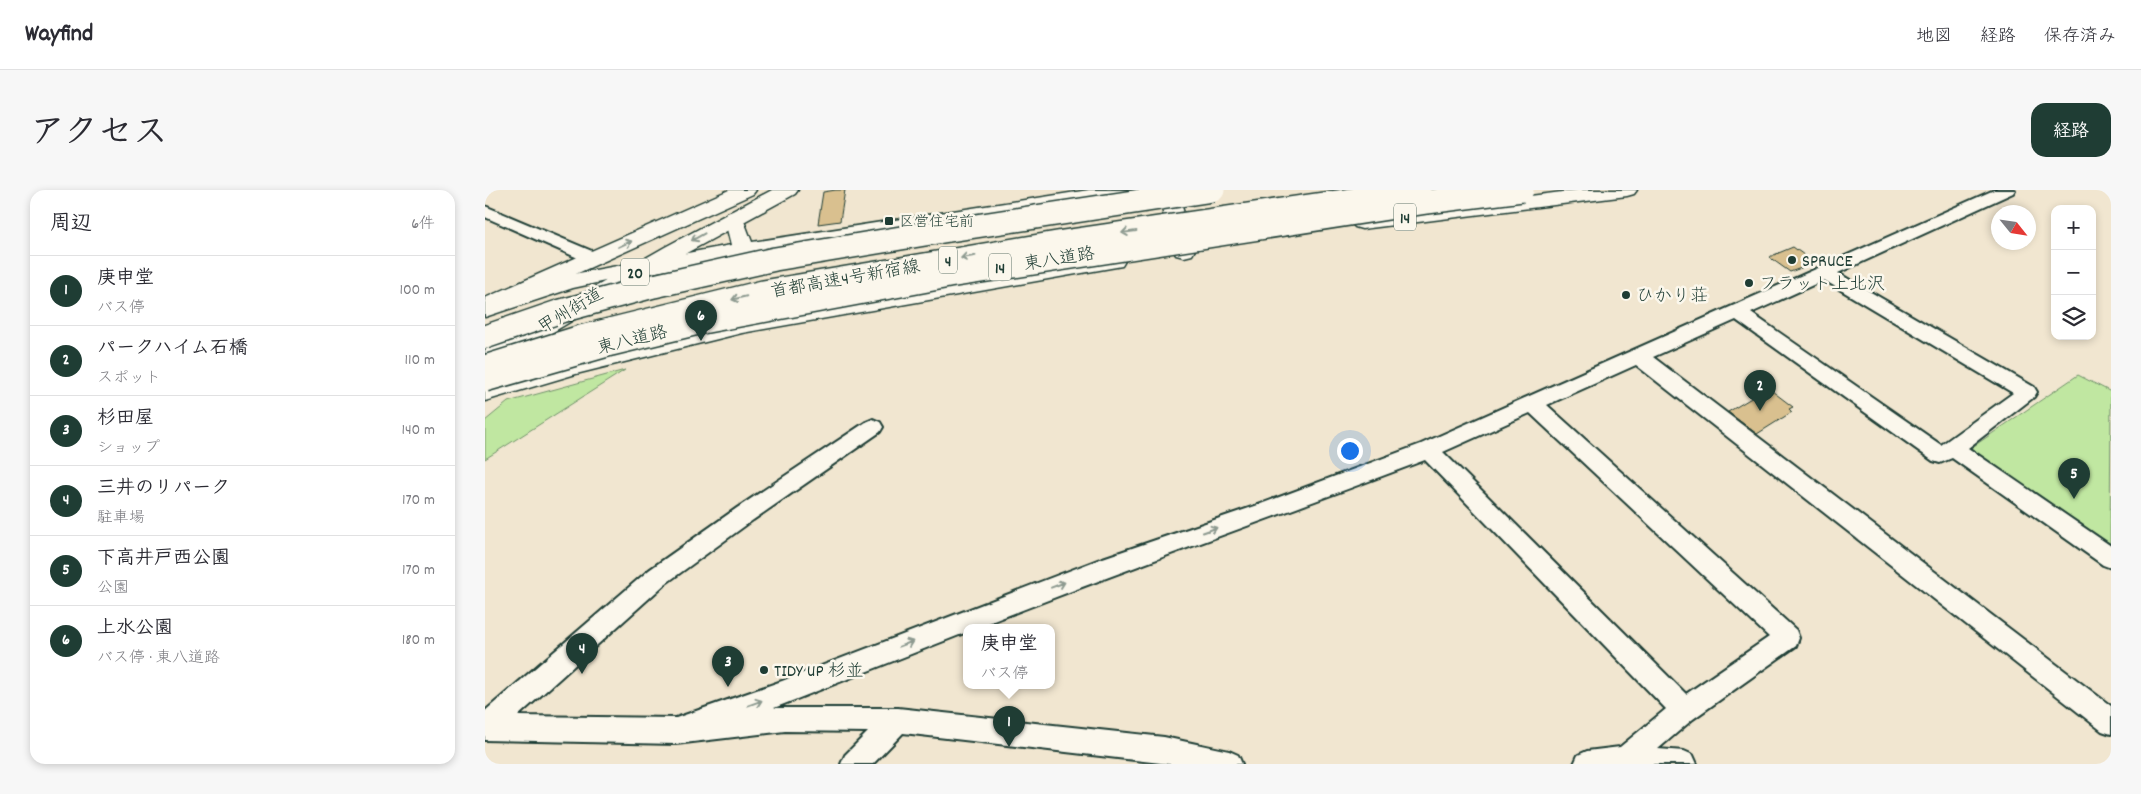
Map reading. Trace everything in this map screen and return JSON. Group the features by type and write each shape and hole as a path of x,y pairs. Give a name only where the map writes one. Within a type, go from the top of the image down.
{"main road":[{"name":"甲州街道","path":"485,308 746,190"},
{"name":"甲州街道","path":"485,361 640,269 734,217 788,190"},
{"path":"485,308 568,282 744,251 1120,190"},
{"path":"1167,190 1184,250"},
{"path":"485,337 561,311 655,286 775,259 952,229 1213,190"},
{"name":"首都高速4号新宿線","path":"485,348 593,315 668,295 763,275 892,251 1297,190"},
{"name":"首都高速4号新宿線","path":"485,367 581,337 763,292 1063,242 1419,190"},
{"name":"東八道路","path":"485,380 611,344 702,322 949,276 1279,224 1522,190"},
{"name":"14","path":"485,392 575,366 742,325 1184,250 1414,216 1627,190"},
{"path":"734,217 744,251"}],"street":[{"path":"676,731 782,693 1108,566 1266,511 1428,450 2007,190"},
{"path":"485,211 593,258"},
{"path":"1738,312 1940,455 1953,448 2027,392 1825,273"},
{"path":"1639,356 2111,722"},
{"path":"1533,404 1787,638 1684,710 1626,759"},
{"path":"485,728 663,572 873,427"},
{"path":"1953,448 2111,558"},
{"path":"1428,450 1684,710"},
{"path":"485,728 676,731 785,719 898,720 1164,750 1229,764"},
{"path":"855,764 898,720"},
{"path":"1587,764 1626,759 1684,764"}],"green space":[{"path":"625,370 485,459 485,421 508,402"},
{"path":"2078,375 2111,392 2110,547 1965,452"}],"building":[{"path":"845,190 840,221 818,224 823,192"},
{"name":"SPRUCE","path":"1793,247 1815,263 1790,272 1769,257"},
{"path":"1768,388 1793,407 1789,409 1792,412 1757,434 1728,412"}],"place":[{"name":"区営住宅前","path":"889,221"},
{"name":"SPRUCE","path":"1792,260"},
{"name":"フラット上北沢","path":"1749,283"},
{"name":"ひかり荘","path":"1626,295"},
{"name":"上水公園","path":"701,341"},
{"name":"パークハイム石橋","path":"1760,411"},
{"name":"下高井戸西公園","path":"2074,499"},
{"name":"TIDY UP 杉並","path":"764,670"},
{"name":"三井のリパーク","path":"582,674"},
{"name":"杉田屋","path":"728,687"},
{"name":"庚申堂","path":"1009,747"}]}
